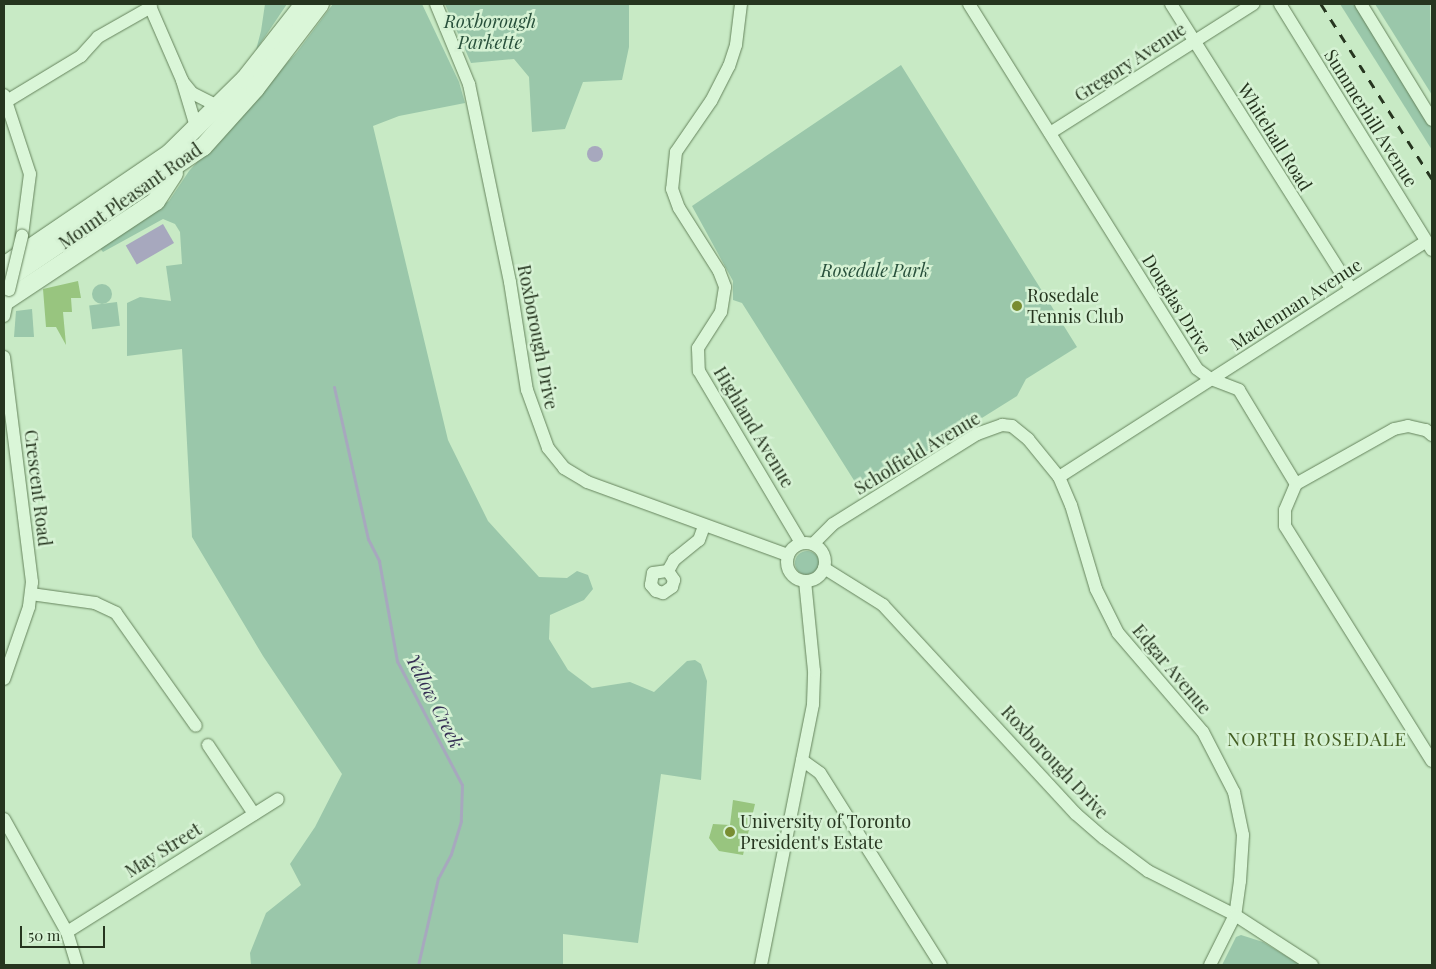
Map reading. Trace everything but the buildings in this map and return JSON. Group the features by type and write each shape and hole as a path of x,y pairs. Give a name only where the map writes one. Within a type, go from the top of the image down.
{"main road":[{"name":"Mount Pleasant Road","path":"4,266 170,154 219,107 304,4"},
{"name":"Mount Pleasant Road","path":"6,297 203,147 255,89 320,4"}],"street":[{"name":"Roxborough Drive","path":"436,4 469,84 510,282 527,390 548,448 564,468 579,479 788,555"},
{"name":"Highland Avenue","path":"741,4 736,45 729,66 711,101 676,152 672,189 679,208 719,271 725,288 721,312 698,348 699,370 807,544"},
{"name":"Douglas Drive","path":"969,4 1176,337 1198,369 1211,379 1239,390 1296,484"},
{"name":"Whitehall Road","path":"1171,4 1351,289"},
{"name":"Gregory Avenue","path":"1050,133 1253,4"},
{"name":"Summerhill Avenue","path":"1280,4 1429,245"},
{"path":"1361,4 1432,120"},
{"path":"6,297 22,236 30,174 5,98 81,56 98,37 150,5 182,80 197,130"},
{"path":"182,80 192,93 219,107"},
{"name":"Maclennan Avenue","path":"1059,477 1351,289 1429,245"},
{"name":"Crescent Road","path":"4,357 31,594 4,679"},
{"name":"Scholfield Avenue","path":"807,544 833,524 990,428 1002,425 1020,431 1059,477"},
{"path":"1432,436 1426,430 1408,426 1394,428 1296,484 1285,510 1286,526 1432,760"},
{"name":"Edgar Avenue","path":"1059,477 1071,504 1089,570 1108,615 1144,667 1202,732 1234,792 1243,835 1235,915"},
{"path":"668,571 674,560 699,540 704,526"},
{"path":"807,544 824,557 824,568 817,578 805,581 790,572 788,555 807,544"},
{"name":"Roxborough Drive","path":"824,568 883,605 1076,814 1104,838 1148,871 1235,915 1312,965"},
{"path":"761,965 815,687 805,581"},
{"path":"31,594 95,603 116,613 133,632 196,726"},
{"path":"208,745 254,814"},
{"path":"802,760 820,773 941,965"},
{"name":"May Street","path":"67,932 278,799"},
{"path":"4,819 67,932 77,965"},
{"path":"1210,965 1235,915"}],"green space":[{"path":"265,4 287,4 256,50 261,31"},
{"path":"333,4 422,4 459,82 465,103 399,116 373,126 448,440 488,521 539,577 567,578 577,571 588,575 593,589 584,600 550,615 549,639 568,670 592,688 630,682 654,692 687,661 695,660 701,664 707,681 701,780 661,774 638,943 563,934 563,965 251,965 250,953 266,913 301,885 290,864 315,827 342,774 263,656 192,537 182,349 127,356 127,303 140,297 171,301 166,266 182,264 180,232 175,224 163,219 103,252 99,247 169,201 189,171 297,52"},
{"name":"Roxborough Parkette","path":"445,4 629,5 629,47 622,80 583,82 565,129 532,132 529,77 514,59 471,63"},
{"path":"1340,4 1356,4 1432,126 1432,150"},
{"path":"1375,4 1430,4 1432,95"},
{"name":"Rosedale Park","path":"901,65 1077,347 1026,379 1017,396 862,493 742,303 733,300 733,281 692,206"},
{"path":"102,284 109,287 112,294 109,301 102,304 95,301 92,294 95,287"},
{"path":"117,302 120,326 92,329 89,305"},
{"path":"32,309 34,337 14,337 16,311"},
{"path":"807,551 815,555 819,563 815,571 807,575 799,571 795,563 799,555"},
{"path":"1241,935 1263,942 1301,965 1222,965 1236,937"}],"water":[{"path":"592,146 598,146 603,151 601,160 592,162 587,157 587,151"},
{"path":"163,224 174,243 137,265 126,245"}],"waterway":[{"name":"Yellow Creek","path":"334,387 368,539 379,561 397,661 462,785 461,821 451,854 438,878 418,965"}],"railway":[{"path":"1321,4 1432,179"}],"place":[{"name":"Rosedale Tennis Club","path":"1017,306"},
{"name":"University of Toronto President's Estate","path":"730,832"}],"district":[{"name":"NORTH ROSEDALE","path":"1317,739"}]}
